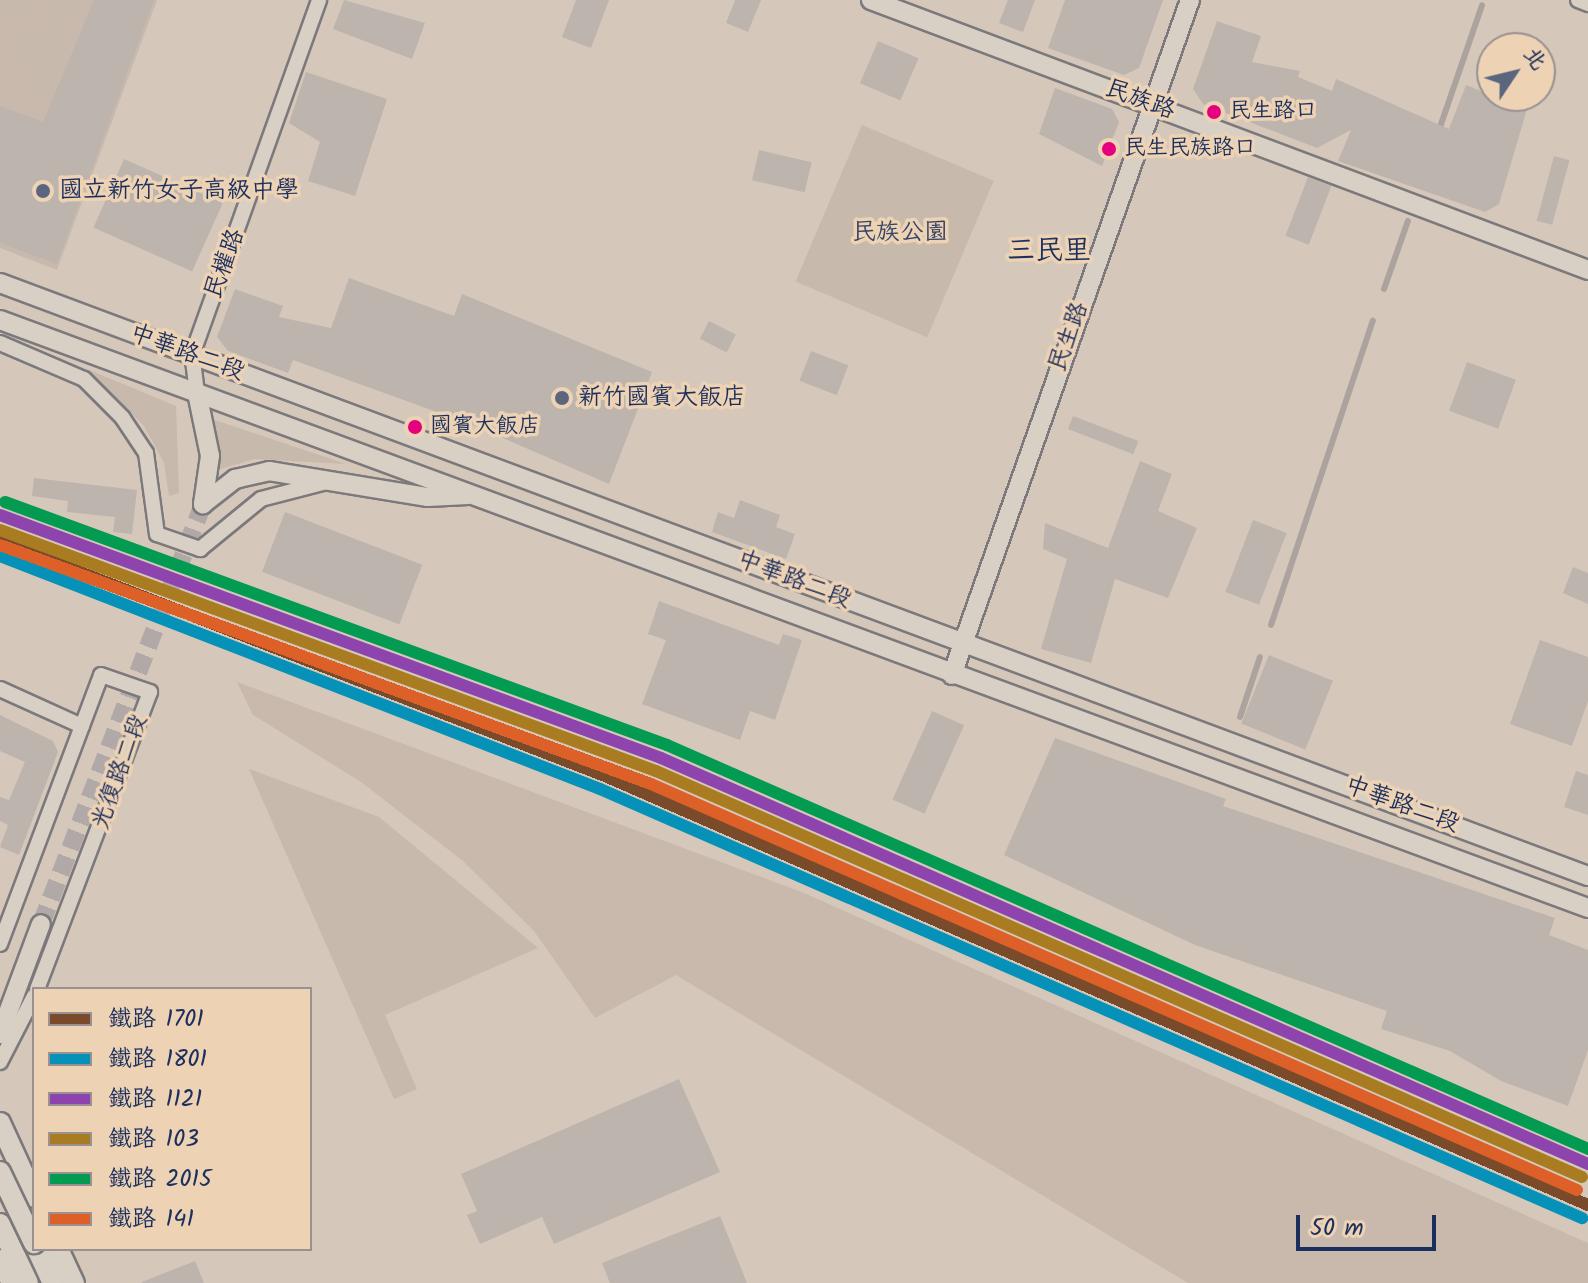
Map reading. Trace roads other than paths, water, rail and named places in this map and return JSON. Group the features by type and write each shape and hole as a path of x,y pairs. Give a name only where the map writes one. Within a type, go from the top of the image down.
{"main road":[{"path":"0,1123 32,1193"},
{"path":"0,1172 32,1239"},
{"path":"0,1189 32,1197"},
{"path":"0,1224 28,1283"},
{"path":"38,1251 53,1283"},
{"path":"59,1251 74,1283"},
{"path":"0,1260 12,1283"}],"street":[{"name":"民權路","path":"197,393 192,355 319,0"},
{"name":"民族路","path":"871,0 1588,270"},
{"name":"民生路","path":"952,675 965,646 1017,477 1190,0"},
{"path":"1578,0 1588,4"},
{"name":"中華路二段","path":"0,283 965,646 1588,876"},
{"name":"中華路二段","path":"0,320 480,495 952,675 1588,908"},
{"path":"0,343 84,379 122,417 146,453 157,534 200,549 261,499 346,479"},
{"path":"197,393 210,456 203,504 235,479 269,471 346,479 428,497 480,495"},
{"name":"光復路二段","path":"0,944 101,675 150,692 38,987"},
{"path":"0,689 82,726"},
{"path":"0,1034 41,924"},
{"path":"0,1062 32,1000"}],"waterway":[{"path":"1438,133 1482,5"},
{"path":"1384,289 1408,221"},
{"path":"1271,625 1373,321"},
{"path":"1240,717 1260,657"}],"tunnel":[{"path":"41,924 203,504"}],"rail line":[{"name":"2015","path":"5,502 667,745 1588,1149"},
{"name":"1121","path":"0,515 661,758 1588,1164"},
{"name":"103","path":"0,530 656,771 1582,1177"},
{"name":"1701","path":"0,541 605,776 1588,1205"},
{"name":"141","path":"0,545 651,784 1577,1190"},
{"name":"1801","path":"0,556 600,789 1582,1218"}],"place":[{"name":"民生路口","path":"1214,112"},
{"name":"民生民族路口","path":"1109,149"},
{"name":"國立新竹女子高級中學","path":"43,191"},
{"name":"新竹國賓大飯店","path":"562,398"},
{"name":"國賓大飯店","path":"415,427"}],"district":[{"name":"三民里","path":"1049,252"}],"park label":[{"name":"民族公園","path":"900,233"}]}
